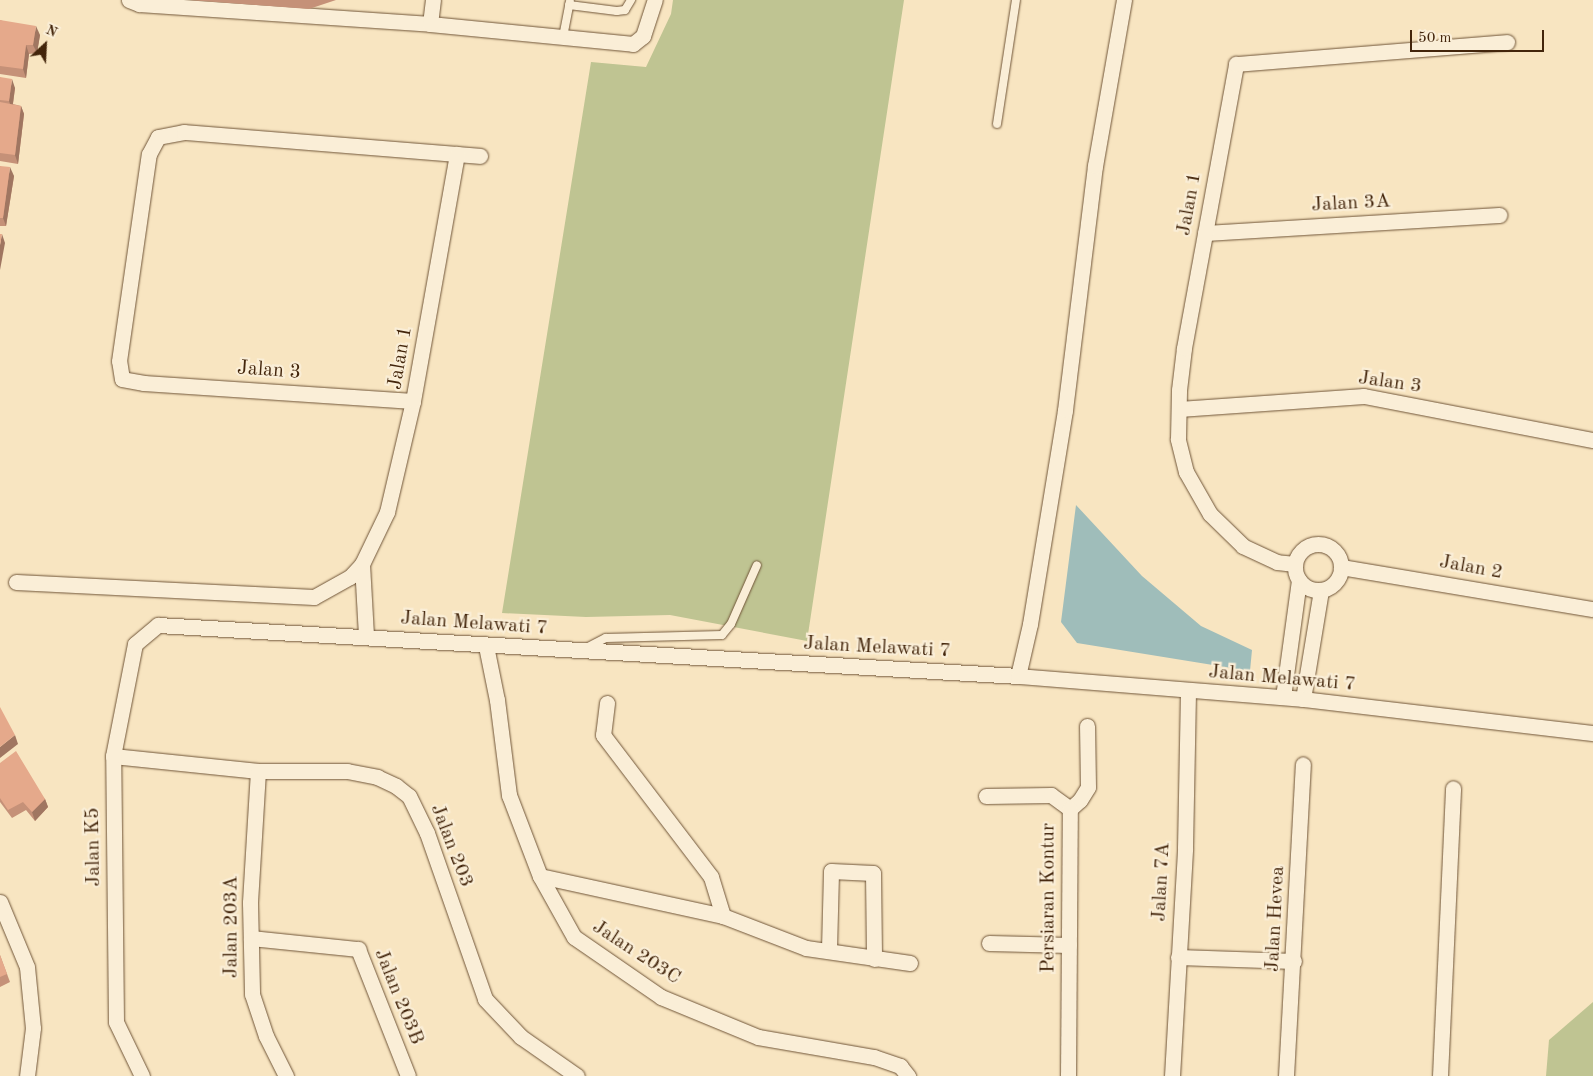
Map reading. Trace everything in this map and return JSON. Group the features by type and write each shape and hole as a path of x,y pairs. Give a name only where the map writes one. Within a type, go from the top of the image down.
{"street":[{"path":"130,0 139,4 430,24 634,44 642,36 655,0"},
{"path":"430,24 433,0"},
{"path":"1018,676 1030,624 1065,410 1095,166 1124,0"},
{"name":"Jalan 1","path":"1295,564 1277,562 1243,546 1210,514 1186,472 1178,439 1178,409 1184,348 1236,64 1507,42"},
{"name":"Jalan 3","path":"414,401 144,383 122,379 119,360 148,164 158,137 184,132 457,154"},
{"path":"457,154 480,156"},
{"name":"Jalan 1","path":"362,564 387,512 414,401 457,154"},
{"name":"Jalan 3A","path":"1205,233 1499,215"},
{"name":"Jalan 3","path":"1178,409 1364,396 1593,440"},
{"path":"1283,697 1298,580 1295,564 1301,552 1319,544 1337,554 1341,567 1333,585 1321,590 1312,590 1298,580"},
{"path":"16,582 314,596 337,586 362,564"},
{"path":"362,564 366,636"},
{"name":"Jalan 2","path":"1341,567 1593,609"},
{"path":"1303,699 1321,590"},
{"name":"Jalan Melawati 7","path":"158,625 366,636 580,652 1018,676 1283,697 1593,733"},
{"name":"Jalan K5","path":"142,1076 116,1022 113,756 135,644 158,625"},
{"name":"Jalan 203C","path":"486,646 497,700 509,795 540,876 574,936 662,997 758,1037 874,1057 900,1066 908,1076"},
{"name":"Jalan 7A","path":"1172,1076 1188,690"},
{"path":"607,703 603,735 711,877 723,916"},
{"path":"1070,808 1080,800 1088,787 1087,726"},
{"name":"Jalan 203","path":"113,756 258,771 347,771 377,777 408,796 427,833 485,999 520,1037 577,1076"},
{"name":"Jalan Hevea","path":"1286,1076 1294,961 1303,764"},
{"name":"Jalan 203A","path":"258,771 251,938 252,994 266,1036 286,1076"},
{"path":"1440,1076 1453,788"},
{"name":"Persiaran Kontur","path":"986,796 1050,795 1070,808 1068,1076"},
{"path":"830,949 831,871 873,873 874,959"},
{"path":"540,876 723,916 775,939 806,948 830,949 874,959 910,963"},
{"path":"0,902 27,967 33,1028 27,1076"},
{"name":"Jalan 203B","path":"251,938 358,949 408,1076"},
{"path":"988,943 1069,945"},
{"path":"1178,957 1294,961"}],"lane":[{"path":"563,38 570,2 617,11 625,10 632,0"},
{"path":"997,124 1016,0"},
{"path":"580,652 606,638 722,635 730,624 757,565"}],"green space":[{"path":"673,0 904,0 807,641 670,615 586,617 502,613 591,62 646,67 671,14"},
{"path":"1593,1002 1593,1076 1546,1076 1549,1040"}],"water":[{"path":"1076,505 1142,576 1201,626 1252,650 1250,671 1077,643 1061,622"}],"building":[{"path":"0,20 36,26 33,45 26,45 23,69 0,66"},
{"path":"0,77 12,79 9,101 0,100"},
{"path":"0,102 21,106 15,155 0,153"},
{"path":"0,166 10,167 3,218 0,218"},
{"path":"0,707 15,735 0,747"},
{"path":"16,751 45,799 32,812 23,802 8,810 0,798 0,763"},
{"path":"0,955 7,974 0,977"}]}
